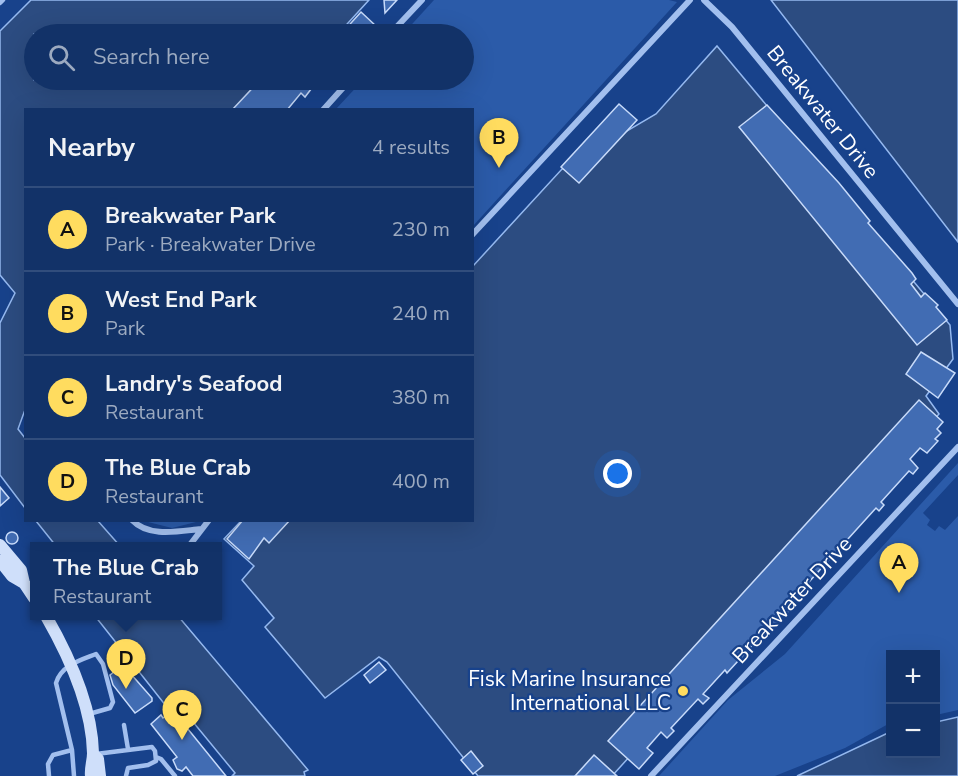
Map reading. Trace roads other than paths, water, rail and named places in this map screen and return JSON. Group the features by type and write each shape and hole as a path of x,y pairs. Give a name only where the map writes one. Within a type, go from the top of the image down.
{"street":[{"path":"399,24 422,0"},
{"path":"474,233 690,0"},
{"name":"Breakwater Drive","path":"704,0 732,27 958,304"},
{"path":"325,108 341,90"},
{"name":"Breakwater Drive","path":"651,776 958,447"},
{"path":"134,522 140,529 170,532 201,529"},
{"path":"192,542 206,522"},
{"path":"0,545 21,570 24,583 30,592"},
{"path":"0,561 12,576 24,583"},
{"path":"48,620 71,665 86,714 93,754 91,776"},
{"path":"93,754 98,759 100,776"}],"lane":[{"path":"0,3 3,0"},
{"path":"74,776 72,750 56,683 58,675 71,665 96,654 103,664 112,705 102,711 86,714"},
{"path":"124,725 128,749"},
{"path":"93,754 148,746 156,751 153,764 128,768 126,776"},
{"path":"49,776 48,764 53,755 72,750"},
{"path":"156,756 175,776"}],"place":[{"name":"West End Park","path":"499,168"},
{"name":"Breakwater Park","path":"899,593"},
{"name":"The Blue Crab","path":"126,689"},
{"name":"Fisk Marine Insurance International LLC","path":"683,691"},
{"name":"Landry's Seafood","path":"182,740"}]}
